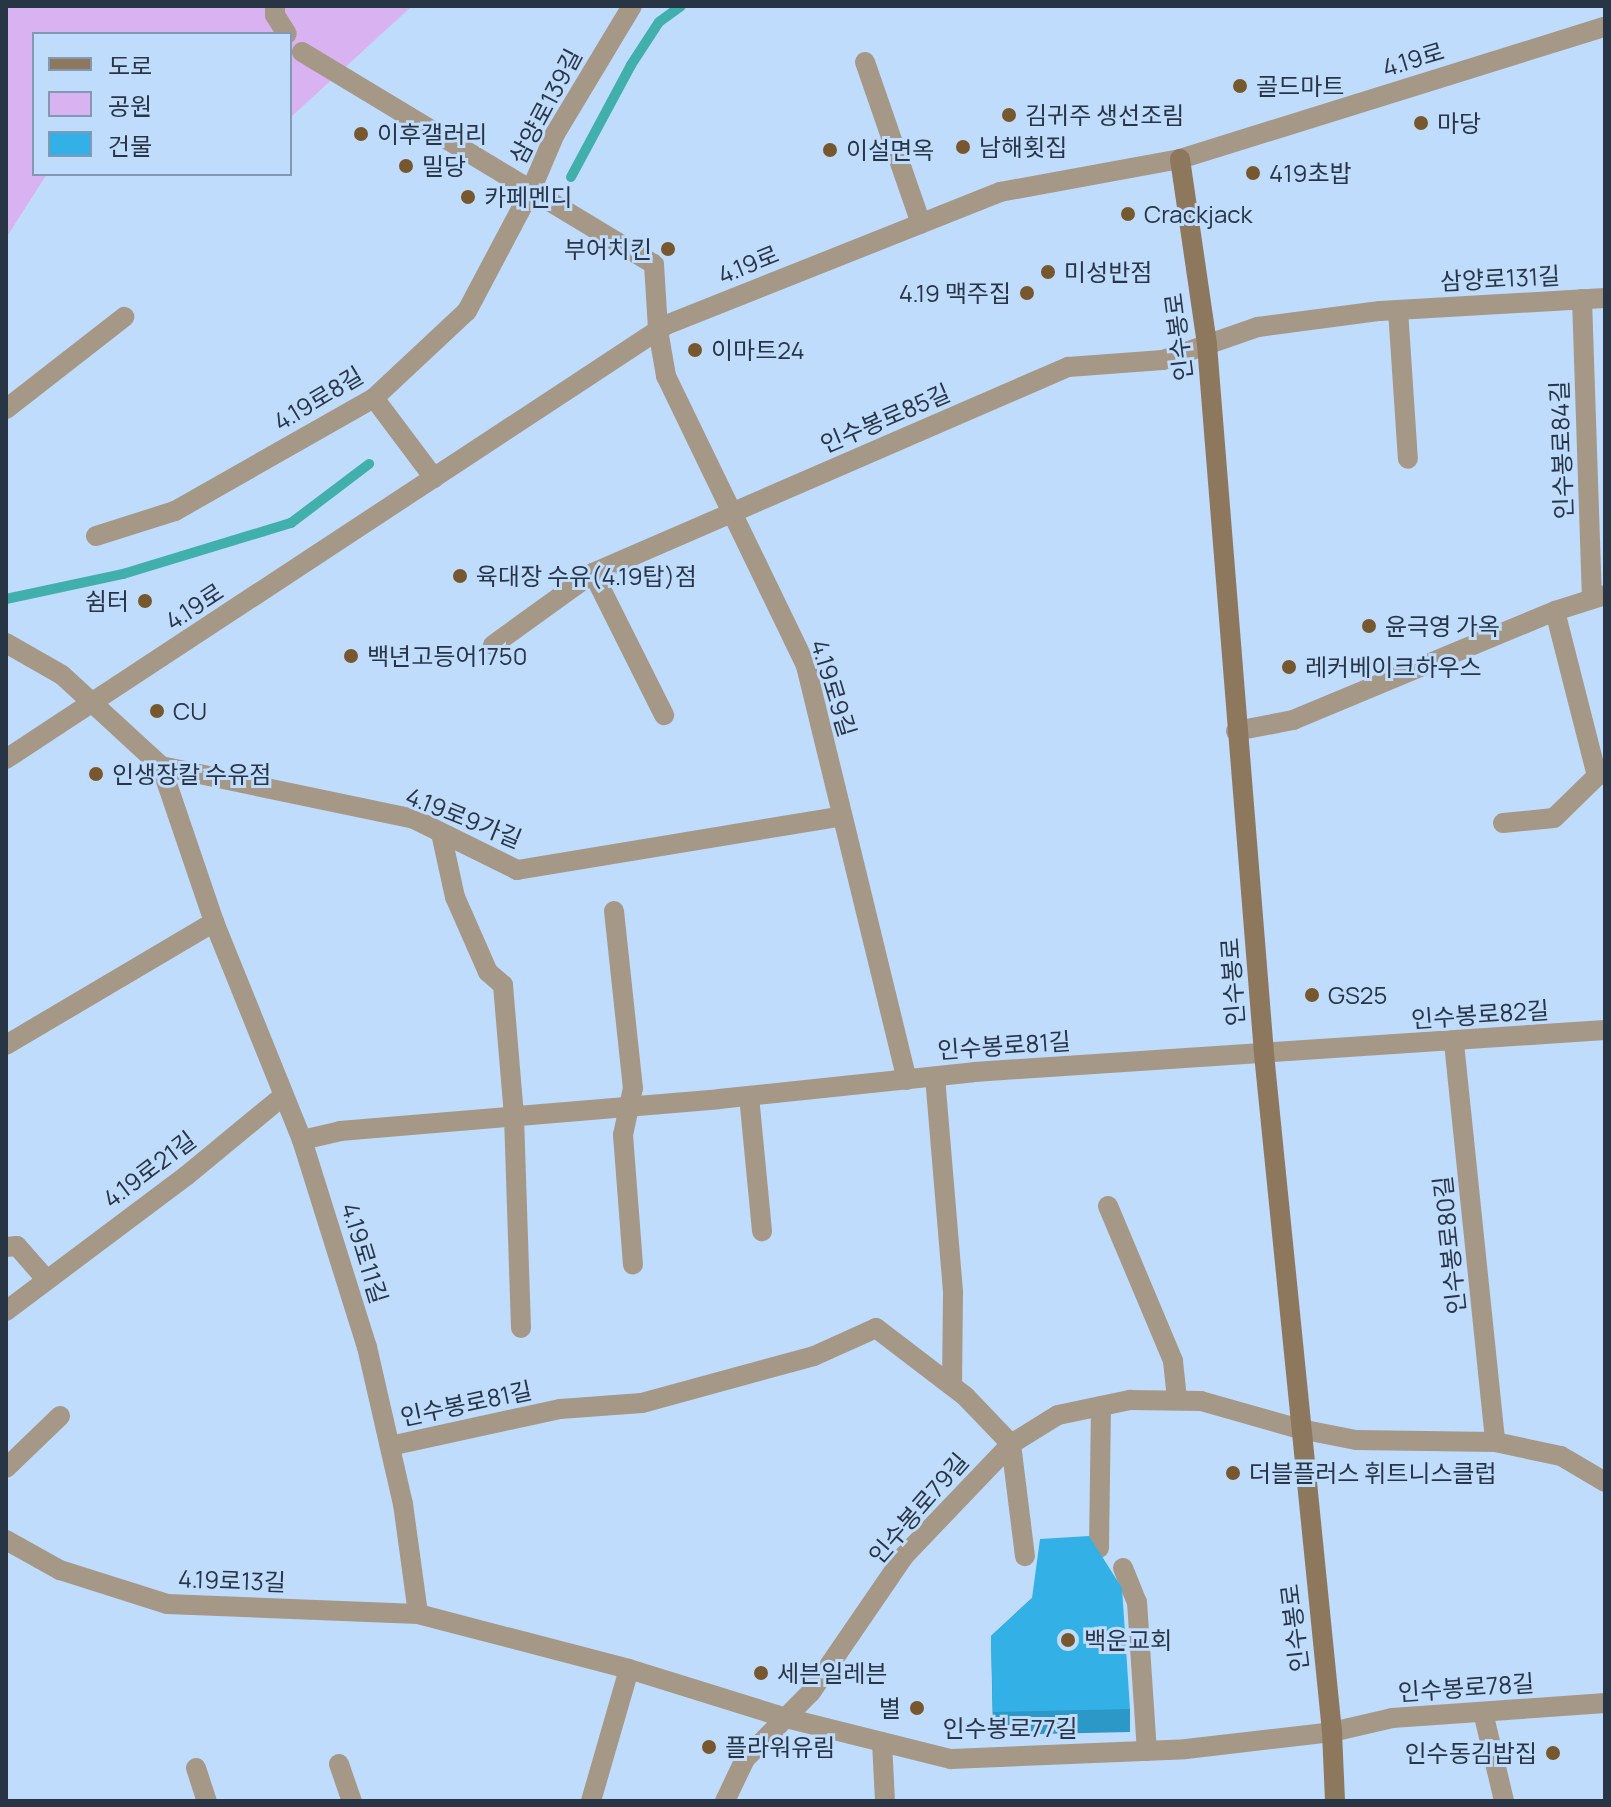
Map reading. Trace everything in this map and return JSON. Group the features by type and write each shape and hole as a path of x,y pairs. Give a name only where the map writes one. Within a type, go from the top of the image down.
{"main road":[{"name":"인수봉로","path":"1180,159 1207,345 1264,1054 1332,1732 1335,1801"}],"street":[{"path":"275,6 275,15 286,32"},
{"name":"삼양로139길","path":"531,190 555,134 632,6"},
{"name":"4.19로","path":"6,759 658,330 1000,192 1180,159 1605,27"},
{"path":"293,42 654,264 658,330"},
{"path":"865,62 921,224"},
{"name":"4.19로8길","path":"96,536 175,511 374,398 467,311 531,190"},
{"name":"삼양로131길","path":"1207,345 1258,327 1398,310 1605,298"},
{"name":"인수봉로84길","path":"1236,731 1293,720 1555,611 1599,597 1582,299"},
{"path":"1398,310 1408,459"},
{"path":"6,409 124,317"},
{"name":"4.19로9길","path":"658,330 666,376 806,666 907,1080"},
{"name":"인수봉로85길","path":"493,645 593,573 1068,367 1163,360 1207,345"},
{"path":"374,398 434,478"},
{"path":"593,573 664,715"},
{"path":"1503,823 1554,818 1597,776 1555,611"},
{"name":"4.19로11길","path":"6,643 62,675 95,702 161,766 214,922 282,1097 302,1140 367,1347 413,1563 418,1614"},
{"name":"4.19로9가길","path":"161,766 414,819 517,870 842,816"},
{"path":"441,833 455,897 488,972 503,985 514,1117 521,1328"},
{"path":"614,911 633,1088 623,1135 633,1265"},
{"path":"6,1045 214,922"},
{"name":"인수봉로82길","path":"1264,1054 1605,1030"},
{"name":"인수봉로80길","path":"1454,1043 1495,1442"},
{"name":"인수봉로81길","path":"302,1140 340,1131 935,1077 1264,1054"},
{"path":"935,1077 953,1292 952,1386 1011,1444 1025,1556"},
{"path":"749,1096 762,1231"},
{"name":"4.19로21길","path":"6,1311 186,1176 282,1097"},
{"path":"1108,1206 1173,1361 1177,1400"},
{"path":"6,1247 17,1246 46,1279"},
{"name":"인수봉로81길","path":"390,1446 560,1409 642,1403 814,1356 876,1328 952,1386"},
{"name":"인수봉로79길","path":"725,1801 745,1759 811,1692 904,1556 1011,1444 1058,1415 1130,1400 1201,1401 1300,1429"},
{"path":"1099,1548 1101,1406"},
{"path":"6,1468 60,1416"},
{"path":"1300,1429 1356,1440 1495,1442 1561,1456 1605,1482"},
{"name":"4.19로13길","path":"7,1544 60,1570 167,1604 418,1614"},
{"path":"1123,1568 1137,1602 1147,1751"},
{"name":"인수봉로77길","path":"418,1614 629,1669 786,1718 951,1759 1147,1751 1332,1732"},
{"path":"591,1801 629,1669"},
{"name":"인수봉로78길","path":"1332,1732 1392,1718 1605,1703"},
{"path":"1483,1712 1504,1801"},
{"path":"882,1742 885,1801"},
{"path":"339,1764 352,1801"},
{"path":"196,1768 207,1801"}],"green space":[{"path":"6,6 412,6 292,116 292,32 32,32 32,176 46,176 6,238"}],"building":[{"name":"백운교회","path":"1089,1536 1122,1588 1130,1709 993,1712 991,1636 1032,1598 1040,1539"}],"waterway":[{"path":"571,177 631,65 659,22 681,6"},
{"path":"6,599 123,574 291,523 369,464"}],"place":[{"name":"골드마트","path":"1240,86"},
{"name":"김귀주 생선조림","path":"1009,115"},
{"name":"마당","path":"1421,123"},
{"name":"이후갤러리","path":"361,134"},
{"name":"남해횟집","path":"963,147"},
{"name":"이설면옥","path":"830,150"},
{"name":"밀당","path":"406,166"},
{"name":"419초밥","path":"1253,173"},
{"name":"카페멘디","path":"468,197"},
{"name":"Crackjack","path":"1128,214"},
{"name":"부어치킨","path":"668,249"},
{"name":"미성반점","path":"1048,272"},
{"name":"4.19 맥주집","path":"1027,293"},
{"name":"이마트24","path":"695,350"},
{"name":"육대장 수유(4.19탑)점","path":"460,576"},
{"name":"쉼터","path":"145,601"},
{"name":"윤극영 가옥","path":"1369,626"},
{"name":"백년고등어1750","path":"351,656"},
{"name":"레커베이크하우스","path":"1289,667"},
{"name":"CU","path":"157,711"},
{"name":"인생장칼 수유점","path":"96,774"},
{"name":"GS25","path":"1312,995"},
{"name":"더블플러스 휘트니스클럽","path":"1233,1473"},
{"name":"백운교회","path":"1068,1640"},
{"name":"세븐일레븐","path":"761,1673"},
{"name":"별","path":"917,1708"},
{"name":"플라워유림","path":"709,1747"},
{"name":"인수동김밥집","path":"1553,1753"}]}
